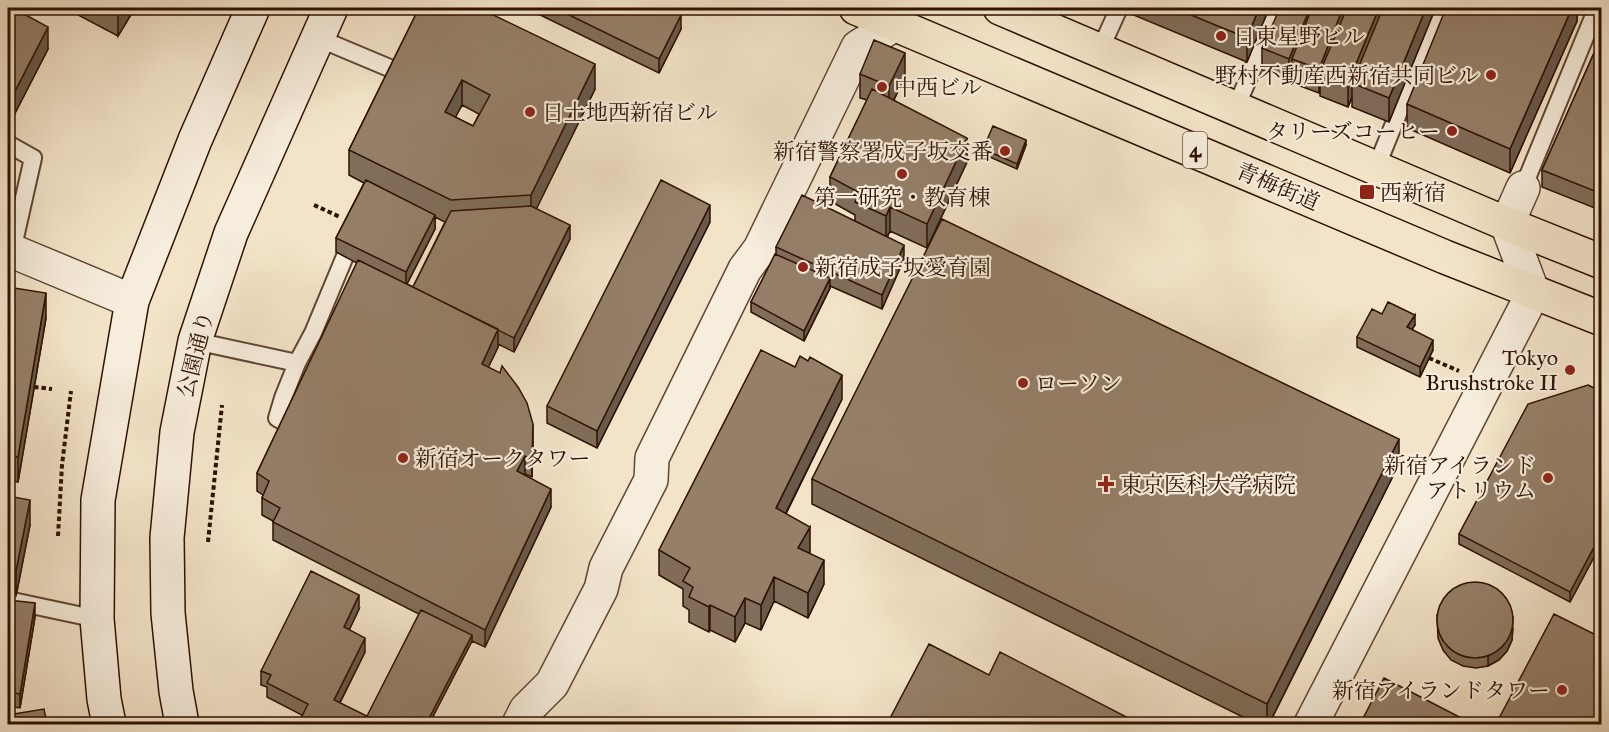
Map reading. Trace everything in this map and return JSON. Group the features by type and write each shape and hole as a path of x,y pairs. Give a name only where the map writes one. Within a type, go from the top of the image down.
{"main road":[{"name":"青梅街道","path":"856,8 897,23 1533,293 1602,319"},
{"path":"1000,8 1507,224 1602,262"}],"street":[{"path":"109,724 104,699 97,619 98,500 132,301 195,140 253,8"},
{"name":"公園通り","path":"182,724 176,691 168,613 167,537 177,432 195,341 231,233 331,8"},
{"path":"519,724 526,710 552,684 601,589 606,568 651,480 652,458 745,269 760,249 858,47 897,23"},
{"path":"1311,724 1533,293 1507,224 1523,188"},
{"path":"12,251 132,301"}],"lane":[{"path":"1100,50 1119,8"},
{"path":"1236,107 1279,8"},
{"path":"1376,168 1441,8"},
{"path":"1523,188 1597,8"},
{"path":"318,38 399,72 408,89 408,98"},
{"path":"8,144 33,158 12,251"},
{"path":"286,423 277,418 283,398 297,363 314,333 359,221"},
{"path":"195,341 297,363"},
{"path":"8,600 97,619"}],"path":[{"path":"314,205 342,218"},
{"path":"1429,358 1463,372"},
{"path":"34,387 52,389"},
{"path":"58,536 62,465 71,391"},
{"path":"208,542 222,405"}],"building":[{"path":"8,8 13,8 48,27 12,97 8,95"},
{"name":"日土地西新宿ビル","path":"419,8 479,8 595,64 531,195 451,200 349,150","holes":["462,80 490,95 473,126 445,112"]},
{"path":"555,8 674,8 672,10 681,15 659,59"},
{"path":"1174,8 1259,8 1247,38"},
{"path":"1280,8 1310,8 1289,59 1262,48"},
{"path":"1312,8 1343,8 1319,69 1292,59"},
{"path":"1347,8 1379,8 1348,83 1320,72"},
{"path":"1383,8 1426,8 1389,98 1352,83"},
{"name":"野村不動産西新宿共同ビル","path":"1446,8 1572,8 1510,149 1407,104"},
{"path":"1602,35 1602,194 1542,170"},
{"path":"874,40 905,53 889,86 860,74"},
{"name":"第一研究・教育棟","path":"872,89 967,138 927,224 890,207 886,216 855,202 860,193 830,177"},
{"path":"993,126 1026,140 1017,164 983,149"},
{"path":"366,180 435,215 406,272 336,238"},
{"path":"661,180 710,205 597,431 547,406"},
{"name":"新宿成子坂愛育園","path":"802,195 904,245 882,295 776,247"},
{"path":"531,206 570,225 514,338 413,287 451,211"},
{"name":"東京医科大学病院","path":"942,219 1399,439 1267,704 812,479"},
{"path":"775,254 830,278 804,331 751,302"},
{"name":"新宿オークタワー","path":"358,260 498,329 482,364 500,373 502,366 527,403 533,424 532,460 525,456 517,471 551,489 485,630 273,522 280,508 262,498 269,481 257,473"},
{"path":"8,287 46,293 18,457 8,455"},
{"path":"1388,302 1415,315 1407,327 1433,340 1420,367 1357,337 1372,309 1382,314"},
{"path":"761,350 795,367 800,356 808,361 810,357 842,375 776,508 810,527 798,548 824,560 808,593 774,577 761,605 745,598 735,617 689,597 693,587 683,581 690,568 659,550"},
{"name":"新宿アイランド アトリウム","path":"1588,385 1602,392 1602,532 1570,592 1459,534 1528,404"},
{"path":"8,496 30,500 16,571 8,570"},
{"path":"311,571 359,595 344,627 365,638 334,700 383,724 298,724 308,704 267,683 271,675 261,671"},
{"path":"1475,582 1489,585 1502,593 1510,606 1513,620 1510,634 1502,647 1489,655 1475,658 1461,655 1448,647 1440,634 1437,620 1440,606 1448,593 1461,585"},
{"path":"8,600 35,603 20,694 8,692"},
{"path":"421,610 472,635 426,724 386,724 367,716"},
{"name":"新宿アイランドタワー","path":"1554,614 1602,638 1602,724 1496,724"},
{"path":"929,644 989,675 1000,652 1140,724 887,724"},
{"path":"1384,678 1469,722 1467,724 1360,724"},
{"path":"44,709 47,724 8,724 8,715"}],"place":[{"name":"日東星野ビル","path":"1221,36"},
{"name":"野村不動産西新宿共同ビル","path":"1491,75"},
{"name":"中西ビル","path":"882,87"},
{"name":"日土地西新宿ビル","path":"530,112"},
{"name":"タリーズコーヒー","path":"1452,131"},
{"name":"新宿警察署成子坂交番","path":"1005,151"},
{"name":"第一研究・教育棟","path":"902,174"},
{"name":"西新宿","path":"1367,192"},
{"name":"新宿成子坂愛育園","path":"803,267"},
{"name":"Tokyo Brushstroke II","path":"1570,370"},
{"name":"ローソン","path":"1023,383"},
{"name":"新宿オークタワー","path":"403,458"},
{"name":"新宿アイランド アトリウム","path":"1548,478"},
{"name":"東京医科大学病院","path":"1106,484"},
{"name":"新宿アイランドタワー","path":"1562,690"}]}
